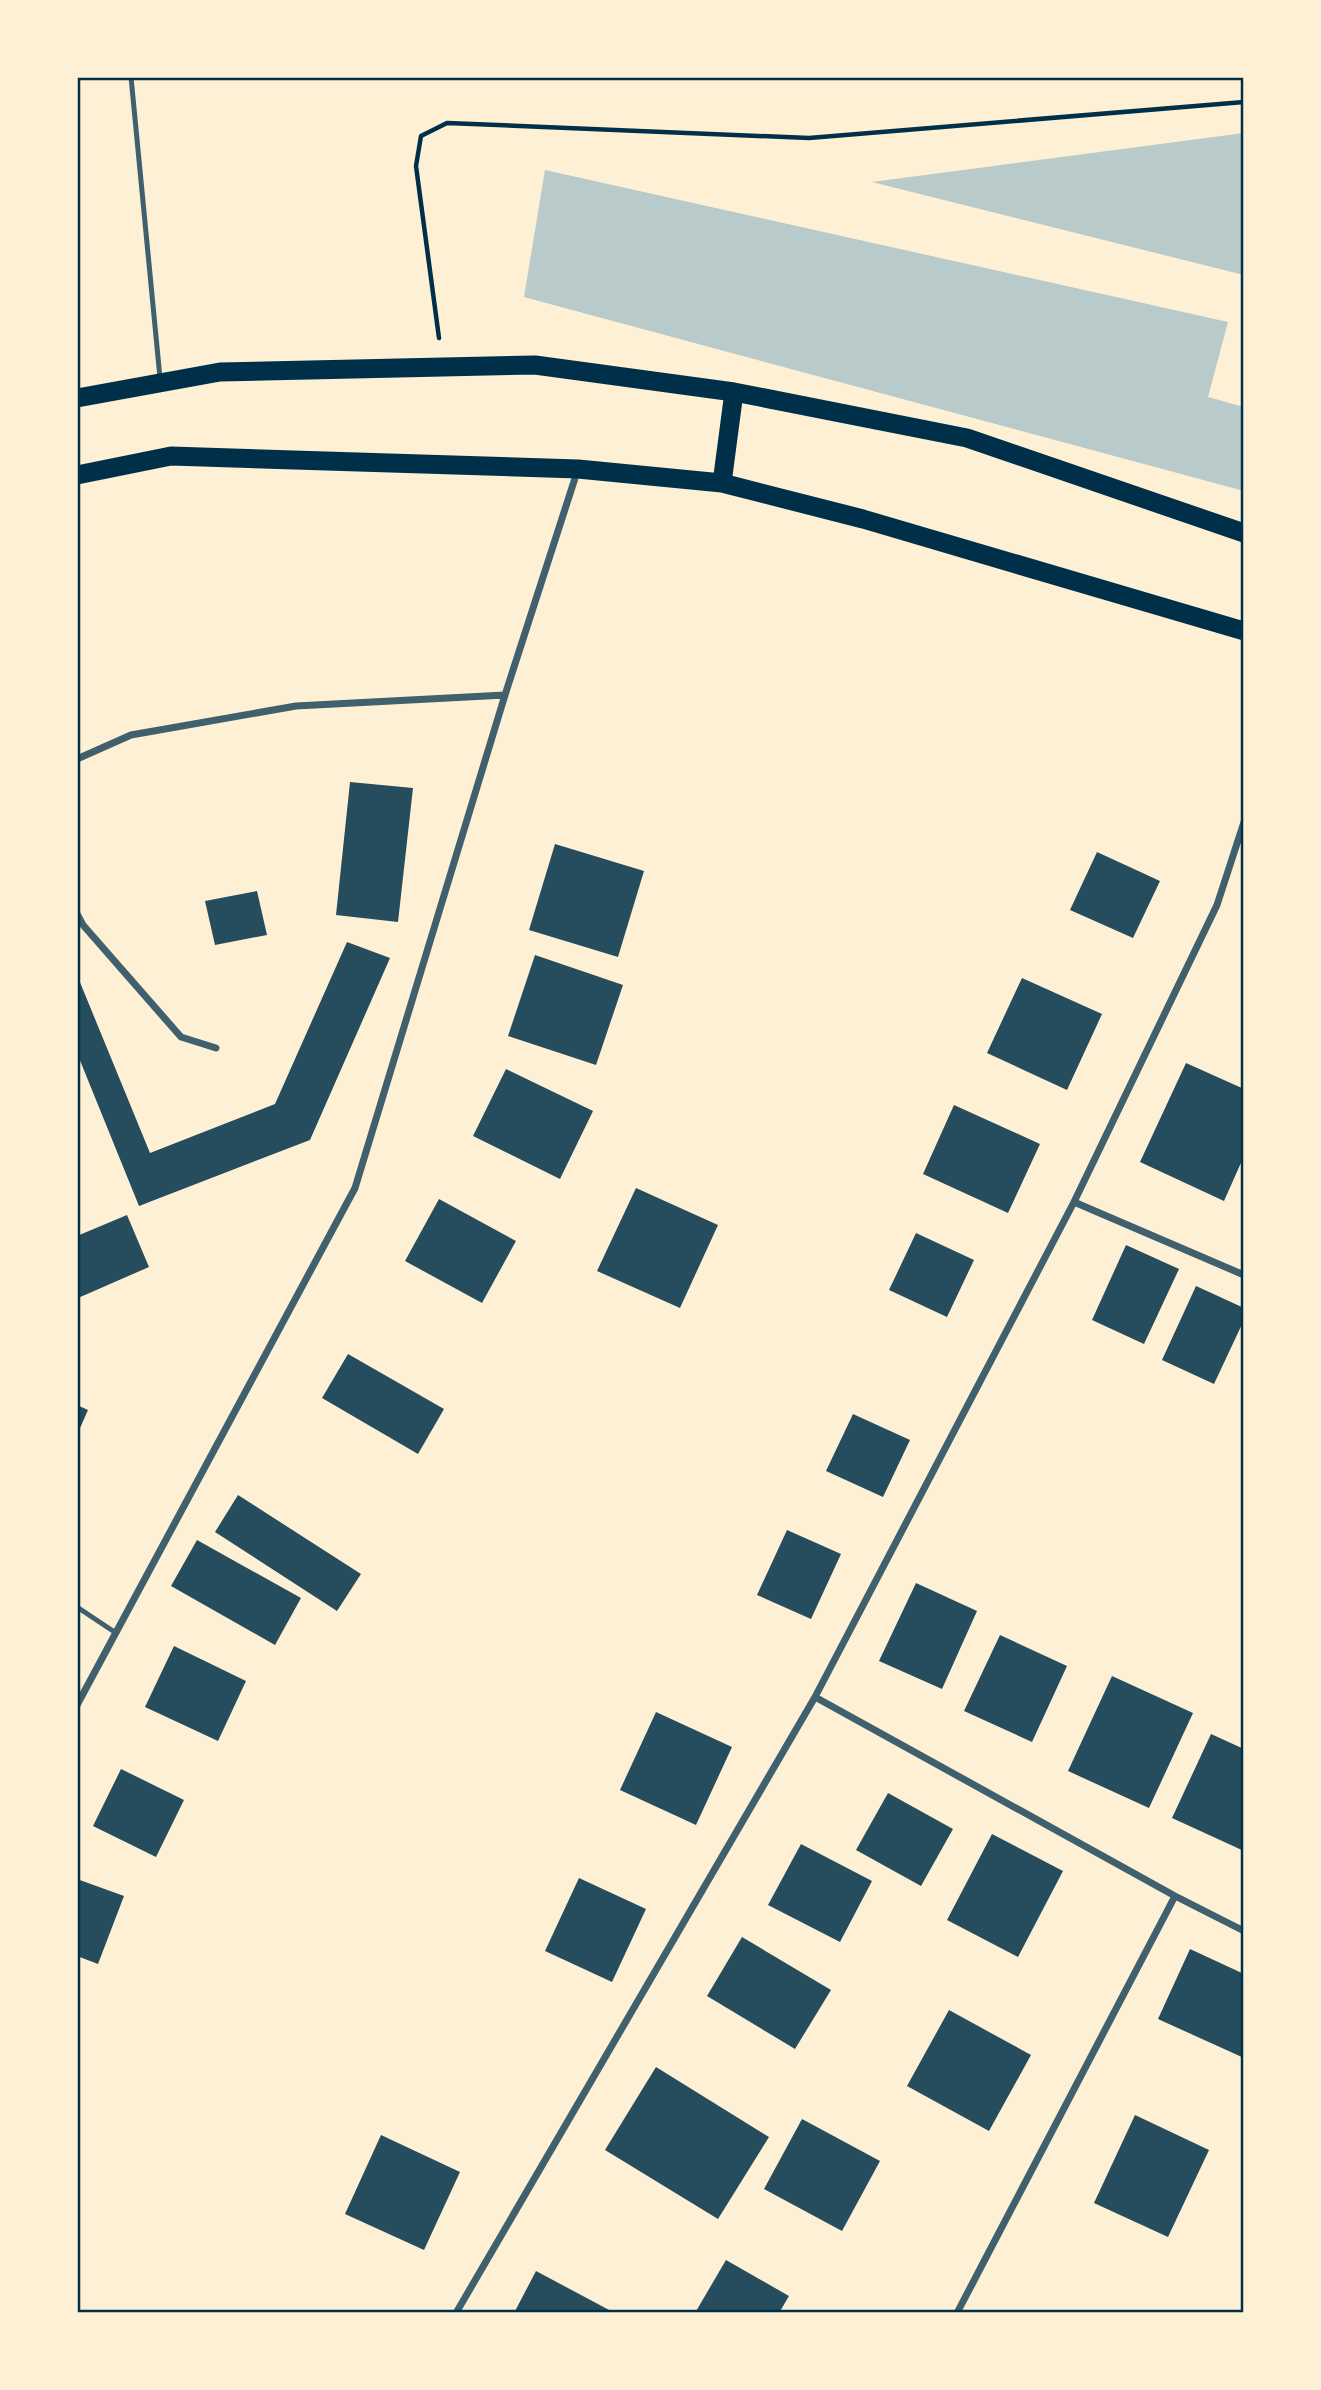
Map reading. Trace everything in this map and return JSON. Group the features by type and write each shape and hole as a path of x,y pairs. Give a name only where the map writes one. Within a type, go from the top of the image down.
{"highway":[{"path":"77,398 220,372 535,365 734,392 967,438 1244,533"},
{"path":"722,483 734,392"},
{"path":"77,475 171,456 578,469 722,483 863,519 1244,631"}],"street":[{"path":"77,1705 355,1188 505,695 578,469"},
{"path":"77,759 131,735 296,706 505,695"},
{"path":"456,2313 815,1697 1074,1202 1217,905 1244,822"},
{"path":"77,914 83,925 181,1037 216,1048"},
{"path":"1074,1202 1244,1275"},
{"path":"815,1697 1175,1896 1244,1931"},
{"path":"957,2313 1175,1896"}],"lane":[{"path":"131,77 160,381"},
{"path":"77,1607 116,1633"}],"path":[{"path":"444,367 416,166 421,136 447,124 810,138 1244,102"}],"shaded area":[{"path":"1244,133 1244,275 872,182"},
{"path":"545,170 1228,322 1208,397 1244,407 1244,491 524,297"}],"building":[{"path":"350,782 413,788 398,922 336,915"},
{"path":"555,844 644,871 618,957 529,930"},
{"path":"1097,852 1160,881 1133,938 1070,910"},
{"path":"257,891 267,935 215,945 205,901"},
{"path":"347,942 390,958 310,1140 139,1206 77,1053 77,975 150,1153 275,1104"},
{"path":"535,955 623,985 596,1065 508,1036"},
{"path":"1022,978 1102,1014 1067,1090 987,1053"},
{"path":"1186,1063 1244,1089 1244,1156 1224,1201 1140,1162"},
{"path":"506,1069 593,1111 560,1179 473,1136"},
{"path":"954,1105 1040,1144 1008,1213 923,1174"},
{"path":"636,1188 718,1225 680,1308 597,1271"},
{"path":"439,1199 516,1241 482,1303 405,1261"},
{"path":"127,1215 149,1267 78,1298 77,1236"},
{"path":"916,1233 974,1260 947,1317 889,1290"},
{"path":"1126,1245 1179,1269 1144,1344 1092,1320"},
{"path":"1196,1286 1244,1308 1244,1320 1214,1384 1162,1360"},
{"path":"348,1354 444,1409 418,1454 322,1398"},
{"path":"77,1405 88,1410 77,1435"},
{"path":"853,1414 910,1440 883,1497 826,1471"},
{"path":"238,1495 361,1574 337,1611 215,1532"},
{"path":"787,1530 841,1554 811,1619 757,1595"},
{"path":"197,1540 301,1598 275,1645 171,1586"},
{"path":"916,1583 977,1611 942,1689 879,1661"},
{"path":"1000,1635 1067,1666 1032,1742 964,1711"},
{"path":"174,1646 246,1681 218,1741 145,1707"},
{"path":"1112,1676 1193,1713 1149,1808 1068,1771"},
{"path":"656,1712 732,1747 696,1825 620,1790"},
{"path":"1211,1734 1244,1749 1244,1851 1172,1818"},
{"path":"121,1769 184,1800 156,1857 93,1826"},
{"path":"888,1793 953,1829 921,1886 856,1850"},
{"path":"992,1834 1063,1871 1018,1957 947,1920"},
{"path":"801,1844 872,1881 840,1942 768,1905"},
{"path":"579,1878 646,1909 612,1982 545,1951"},
{"path":"77,1879 124,1896 98,1964 77,1956"},
{"path":"742,1937 831,1990 795,2049 707,1996"},
{"path":"1190,1949 1244,1974 1244,2058 1158,2019"},
{"path":"949,2010 1031,2055 989,2131 907,2086"},
{"path":"656,2067 769,2137 718,2219 605,2150"},
{"path":"1135,2115 1209,2150 1168,2237 1094,2203"},
{"path":"802,2119 880,2161 842,2231 764,2189"},
{"path":"381,2135 460,2172 424,2250 345,2214"},
{"path":"726,2260 789,2296 779,2313 695,2313"},
{"path":"536,2271 611,2311 610,2313 514,2313"}]}
